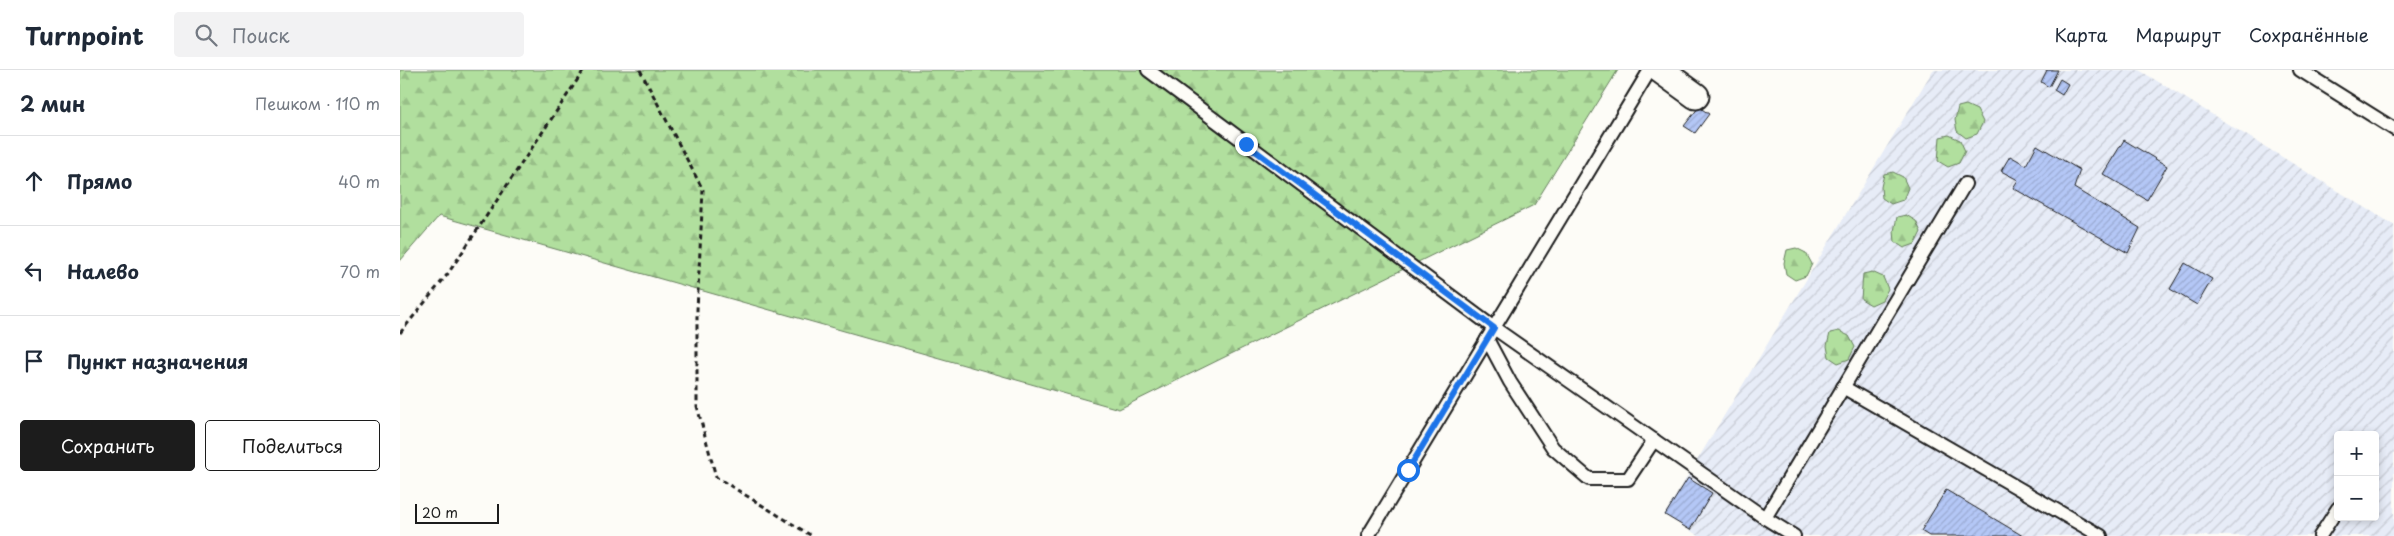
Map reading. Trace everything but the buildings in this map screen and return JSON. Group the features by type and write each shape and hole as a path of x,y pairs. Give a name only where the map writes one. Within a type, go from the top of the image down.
{"street":[{"path":"1660,70 1696,96"}],"lane":[{"path":"1148,70 1494,328 1765,518 1794,536"},
{"path":"1368,536 1650,70"},
{"path":"2300,70 2394,129"},
{"path":"1765,518 1965,184"},
{"path":"1487,340 1510,382 1552,448 1589,479 1628,479 1654,440"},
{"path":"1843,387 2101,536"},
{"path":"2320,536 2334,514"}],"path":[{"path":"400,333 447,275 584,70"},
{"path":"640,70 703,190 697,310 697,406 716,477 812,536"}],"shaded area":[{"path":"1933,70 2139,70 2394,225 2394,536 1699,536 1664,515"}],"green space":[{"path":"400,70 1618,70 1534,205 1119,409 439,216 400,261"},
{"path":"1966,105 1977,110 1983,122 1977,134 1966,138 1957,131 1955,120 1958,107"},
{"path":"1949,135 1960,140 1965,151 1959,163 1948,167 1938,161 1940,137"},
{"path":"1893,172 1903,177 1908,188 1903,200 1891,204 1882,198 1881,187 1884,174"},
{"path":"1906,215 1916,221 1921,232 1915,244 1904,248 1895,242 1894,231 1897,217"},
{"path":"1796,248 1806,253 1812,264 1806,276 1795,280 1786,274 1784,263 1787,250"},
{"path":"1872,272 1883,277 1888,289 1882,300 1871,305 1861,299 1863,274"},
{"path":"1839,331 1849,336 1855,347 1849,359 1838,363 1829,357 1827,346 1830,333"}],"route":[{"path":"1246,144 1494,328 1408,470"}]}
